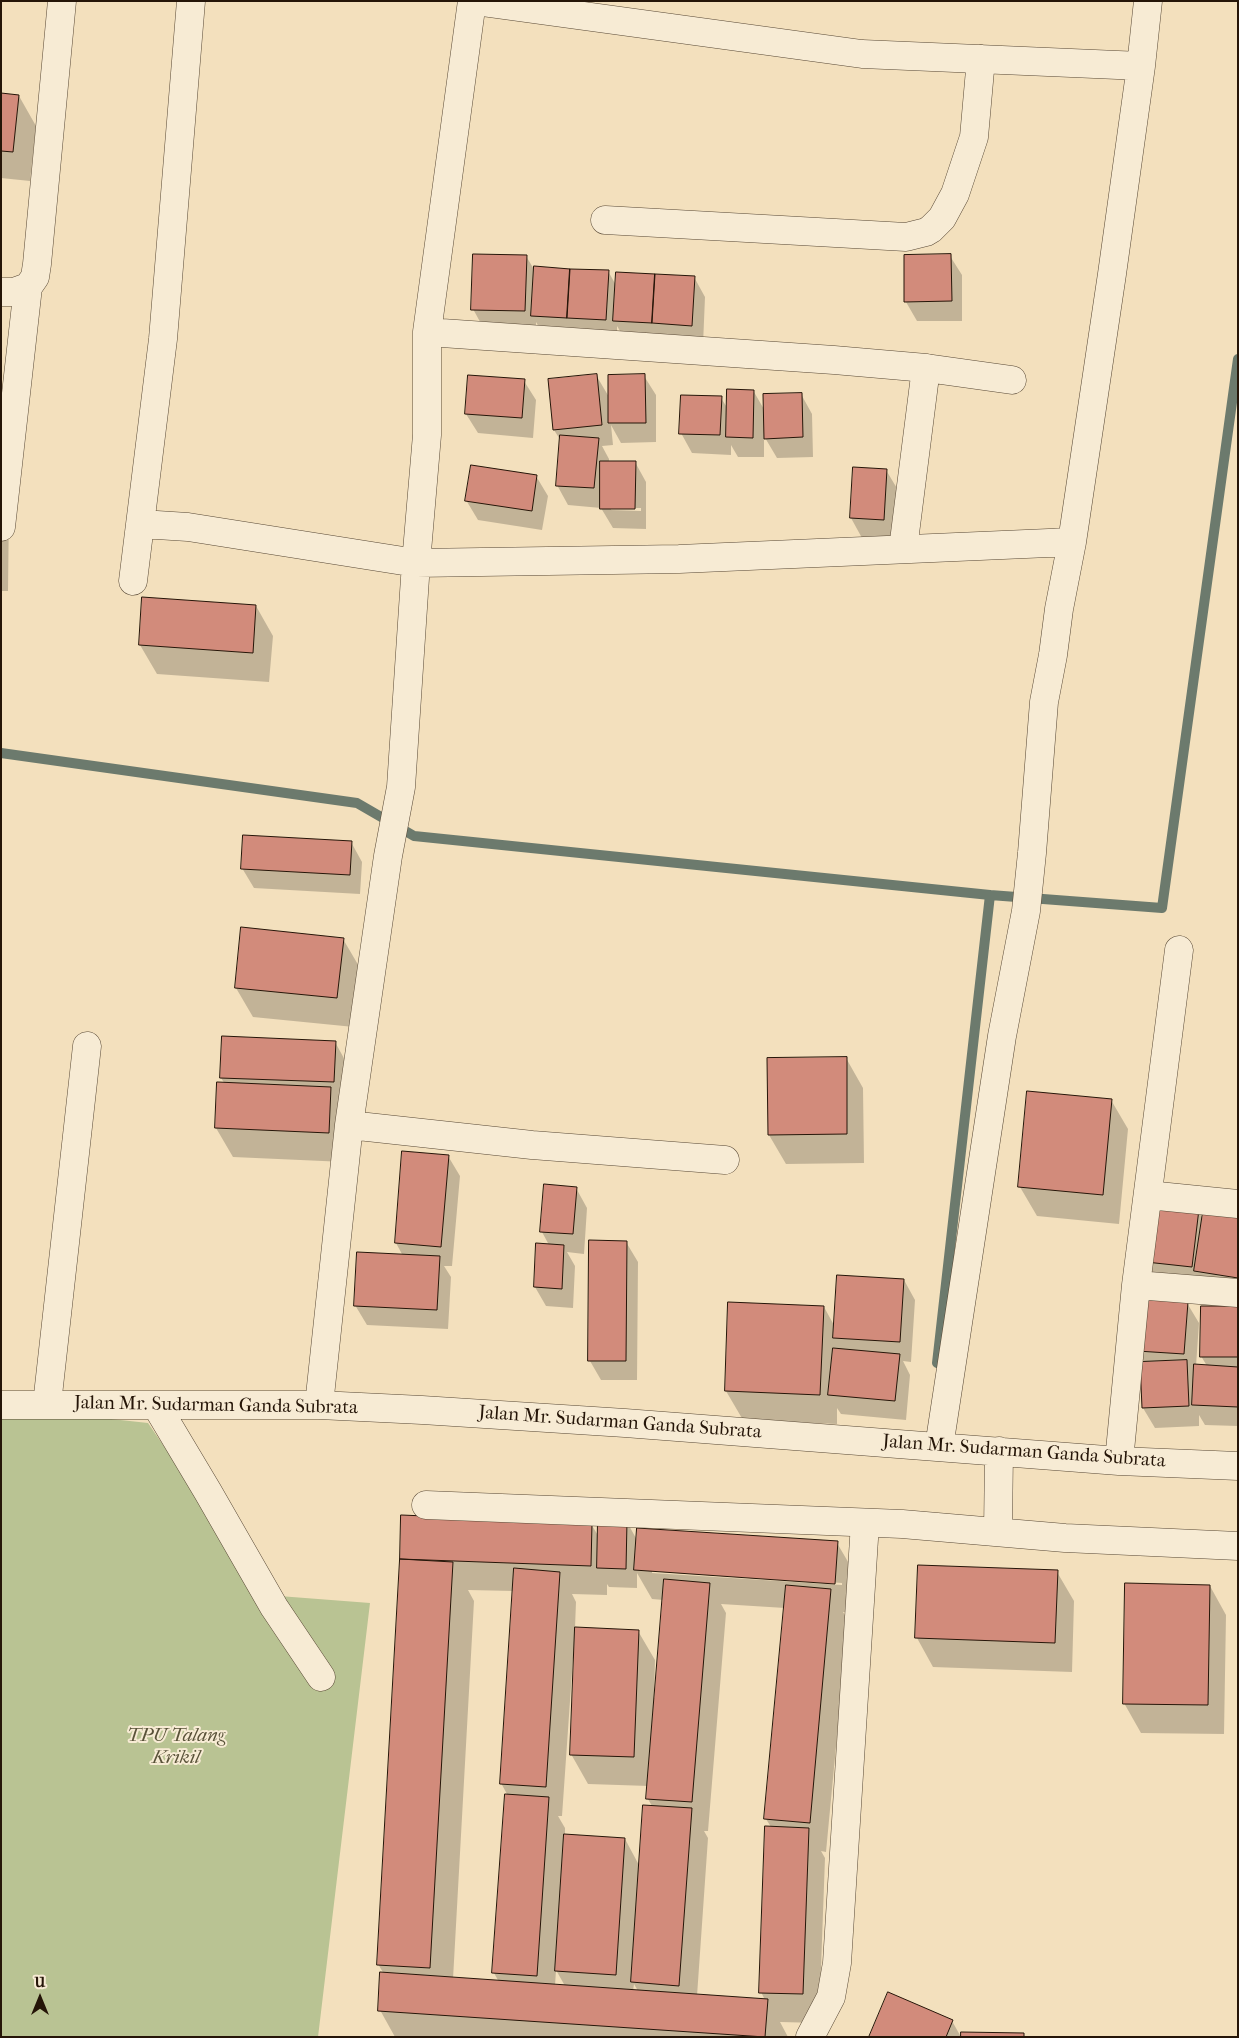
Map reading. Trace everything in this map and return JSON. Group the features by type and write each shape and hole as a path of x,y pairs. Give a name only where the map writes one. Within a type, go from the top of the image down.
{"street":[{"path":"1,527 28,287 35,277 37,264 62,1"},
{"path":"134,581 145,475 163,339 191,1"},
{"path":"319,1405 348,1125 388,856 401,787 416,562 427,435 427,332 473,1 862,54 1141,66"},
{"path":"939,1447 1002,1036 1026,911 1044,702 1072,542 1141,66 1148,1"},
{"path":"605,220 906,237 926,232 942,218 955,194 974,137 982,58"},
{"path":"1,292 14,292 28,287"},
{"path":"427,332 824,359 926,368 1012,380"},
{"path":"903,549 926,368"},
{"path":"141,524 188,527 416,562 679,559 1072,542"},
{"path":"1119,1461 1136,1285 1179,950"},
{"path":"48,1404 87,1046"},
{"path":"348,1125 532,1145 724,1160"},
{"path":"1148,1195 1238,1204"},
{"path":"1136,1285 1238,1293"},
{"name":"Jalan Mr. Sudarman Ganda Subrata","path":"1,1405 319,1405 625,1423 1119,1461 1238,1466"},
{"path":"156,1405 274,1607 321,1677"},
{"path":"998,1532 999,1451"},
{"path":"426,1505 865,1523 1065,1538 1238,1546"},
{"path":"810,2037 831,1997 837,1962 865,1523"}],"green space":[{"name":"TPU Talang Krikil","path":"1,1407 148,1423 266,1595 370,1603 318,2037 1,2037"}],"building":[{"path":"1,93 19,95 13,152 1,151"},
{"path":"473,254 527,255 525,311 471,310"},
{"path":"951,254 952,301 904,302 904,255"},
{"path":"534,266 570,269 567,318 531,316"},
{"path":"570,269 609,270 606,320 567,318"},
{"path":"616,272 655,274 652,323 613,321"},
{"path":"655,274 695,276 692,326 652,323"},
{"path":"597,374 602,425 553,430 548,379"},
{"path":"645,374 646,423 608,423 608,375"},
{"path":"468,375 525,379 522,418 465,414"},
{"path":"727,389 754,390 753,438 726,437"},
{"path":"802,393 803,437 764,439 763,394"},
{"path":"681,395 722,396 720,435 679,434"},
{"path":"560,435 599,438 594,488 556,486"},
{"path":"600,461 636,461 635,509 600,509"},
{"path":"471,465 537,475 532,511 465,501"},
{"path":"853,467 887,469 884,520 850,518"},
{"path":"142,597 256,605 253,653 139,645"},
{"path":"243,835 352,841 350,875 241,869"},
{"path":"241,927 344,938 337,998 235,988"},
{"path":"222,1036 336,1041 334,1082 220,1078"},
{"path":"847,1057 847,1134 768,1135 767,1058"},
{"path":"217,1082 331,1087 329,1133 215,1128"},
{"path":"1027,1091 1112,1099 1103,1195 1018,1187"},
{"path":"402,1151 449,1155 441,1247 395,1243"},
{"path":"544,1184 577,1187 573,1234 540,1232"},
{"path":"1152,1203 1199,1209 1192,1267 1146,1262"},
{"path":"1203,1212 1238,1217 1238,1278 1194,1271"},
{"path":"589,1240 627,1241 626,1361 588,1361"},
{"path":"536,1243 564,1245 562,1289 534,1287"},
{"path":"357,1252 440,1256 437,1310 354,1306"},
{"path":"837,1275 904,1279 900,1342 833,1338"},
{"path":"1140,1299 1188,1302 1184,1354 1137,1351"},
{"path":"728,1302 824,1306 820,1395 725,1391"},
{"path":"1201,1306 1238,1306 1238,1357 1200,1357"},
{"path":"833,1348 900,1354 895,1401 828,1395"},
{"path":"1187,1360 1189,1406 1142,1408 1140,1362"},
{"path":"1194,1364 1238,1367 1238,1407 1192,1405"},
{"path":"401,1515 592,1523 591,1566 400,1559"},
{"path":"598,1519 627,1521 626,1569 597,1568"},
{"path":"637,1528 838,1541 835,1584 634,1570"},
{"path":"400,1559 453,1562 430,1968 377,1965"},
{"path":"918,1565 1058,1570 1055,1643 915,1638"},
{"path":"514,1568 560,1572 546,1787 500,1784"},
{"path":"664,1579 710,1583 692,1802 646,1799"},
{"path":"1125,1583 1210,1585 1208,1705 1123,1704"},
{"path":"786,1585 831,1589 810,1823 764,1819"},
{"path":"575,1627 639,1630 634,1757 570,1755"},
{"path":"505,1794 549,1797 537,1976 492,1973"},
{"path":"643,1805 692,1808 679,1986 631,1982"},
{"path":"765,1826 809,1828 803,1994 759,1993"},
{"path":"564,1834 625,1838 616,1975 555,1971"},
{"path":"380,1972 768,1999 765,2037 378,2011"},
{"path":"888,1992 953,2020 946,2037 869,2037"},
{"path":"961,2032 1024,2033 1024,2037 961,2037"}],"waterway":[{"path":"937,1363 990,895 1162,908 1238,359"},
{"path":"1,753 357,803 414,836 990,895"}]}
